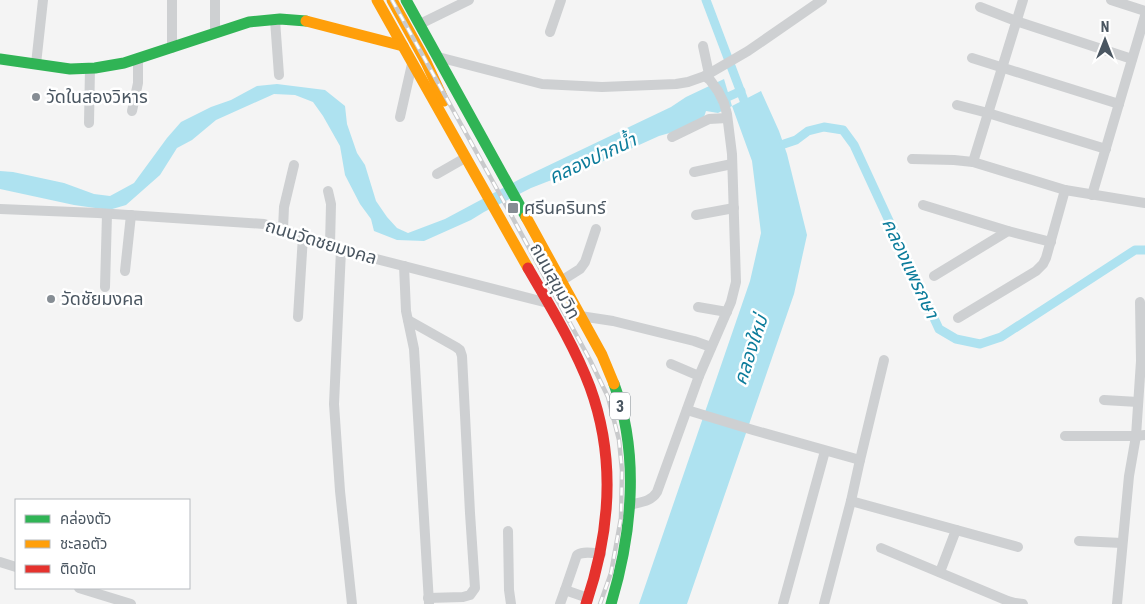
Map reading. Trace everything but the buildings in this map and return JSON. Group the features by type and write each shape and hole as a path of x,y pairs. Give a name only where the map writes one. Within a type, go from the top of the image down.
{"main road":[{"name":"ถนนสุขุมวิท","path":"377,0 548,303 582,366 593,396 605,457 607,489 601,554 587,601"},
{"path":"392,0 438,86 456,143"},
{"name":"ถนนสุขุมวิท","path":"406,0 602,355 620,402 626,435 629,474 628,529 623,560 611,604"},
{"path":"0,58 70,69 90,68 124,63 249,22 275,20 300,20 402,46"}],"street":[{"path":"36,64 43,0"},
{"path":"172,0 172,48"},
{"path":"215,0 215,33"},
{"path":"420,24 469,0"},
{"path":"550,32 561,0"},
{"path":"438,57 542,84 602,87 676,84 709,75 822,0"},
{"path":"973,162 1023,0"},
{"path":"1111,0 1145,12"},
{"path":"980,7 1016,21 1132,59"},
{"path":"1092,195 1145,16"},
{"path":"275,20 279,75"},
{"path":"629,504 650,500 654,497 711,347 735,290 732,164 727,116 721,96 709,75 703,46"},
{"path":"132,112 138,83 138,58"},
{"path":"972,58 1119,104"},
{"path":"400,117 412,63"},
{"path":"89,123 90,68"},
{"path":"957,105 1106,149"},
{"path":"672,137 709,119 727,116"},
{"path":"437,174 465,158"},
{"path":"912,159 973,162 1065,190 1145,203"},
{"path":"694,172 732,164"},
{"path":"282,229 284,207 294,165"},
{"path":"958,318 1036,271 1042,264 1051,242 1065,190"},
{"path":"328,191 331,204 330,245"},
{"path":"923,205 1051,242"},
{"path":"696,216 734,208"},
{"name":"ถนนวัดชยมงคล","path":"0,210 107,214 264,224 341,250 548,303"},
{"path":"105,287 107,214"},
{"path":"126,271 131,216"},
{"path":"561,282 580,269 585,262 596,229"},
{"path":"934,276 1008,231"},
{"path":"298,317 303,236"},
{"path":"341,250 334,404 340,491 352,604"},
{"path":"404,266 406,311 414,349 428,601 463,597 470,595 475,588 462,356 460,350 456,347 408,320"},
{"path":"1117,604 1129,476 1140,436 1138,402 1141,361 1140,302"},
{"path":"698,307 727,312"},
{"path":"580,316 613,321 711,347"},
{"path":"824,604 851,501 884,360"},
{"path":"671,364 700,376"},
{"path":"1104,400 1138,402"},
{"path":"687,410 860,460"},
{"path":"1065,436 1140,436"},
{"path":"783,604 825,451"},
{"path":"851,501 1018,547"},
{"path":"940,572 956,530"},
{"path":"508,531 511,604"},
{"path":"1079,541 1122,543"},
{"path":"881,548 1008,601 1023,604"},
{"path":"560,604 577,555 586,552 601,554"},
{"path":"0,562 15,567"},
{"path":"82,589 131,604"},
{"path":"565,590 587,601"}],"water":[{"path":"724,79 732,106 718,113 706,111 703,120 680,130 659,136 577,173 531,188 471,220 424,241 397,240 374,231 371,219 360,204 345,175 340,146 323,116 313,102 295,95 274,94 216,120 192,140 177,148 160,175 126,205 109,210 74,205 0,189 0,171 64,183 94,194 110,196 134,183 181,122 211,107 231,100 257,86 277,84 325,90 345,106 347,124 357,153 365,165 376,201 397,228 408,233 445,219 520,179 671,107 686,97"},
{"name":"คลองใหม่","path":"761,91 787,154 807,235 794,294 687,604 639,604 750,281 761,233 752,161 732,106"}],"waterway":[{"path":"706,0 748,111"},
{"name":"คลองปากน้ำ","path":"719,101 741,91"},
{"name":"คลองแพรกษา","path":"784,144 796,140 808,131 824,127 843,130 854,145 939,329 956,339 980,344 1001,337 1135,250 1145,250"}],"railway":[{"path":"392,0 503,200 590,360 608,397 619,440 622,470 621,518 611,573 600,604"}],"traffic: fast":[{"path":"406,0 526,217"},
{"path":"0,59 70,69 95,68 124,63 249,22 280,19 306,21"},
{"path":"611,604 624,550 630,494 627,438 614,384"}],"traffic: slow":[{"path":"377,0 528,268"},
{"path":"392,0 426,62 444,101"},
{"path":"306,21 403,46"},
{"path":"526,217 602,355 614,384"}],"traffic: jam":[{"path":"528,268 584,371 598,414 604,441 607,495 605,523 594,577 586,604"}],"place":[{"name":"วัดในสองวิหาร","path":"36,97"},
{"name":"ศรีนครินทร์","path":"513,208"},
{"name":"วัดชัยมงคล","path":"51,299"}]}
